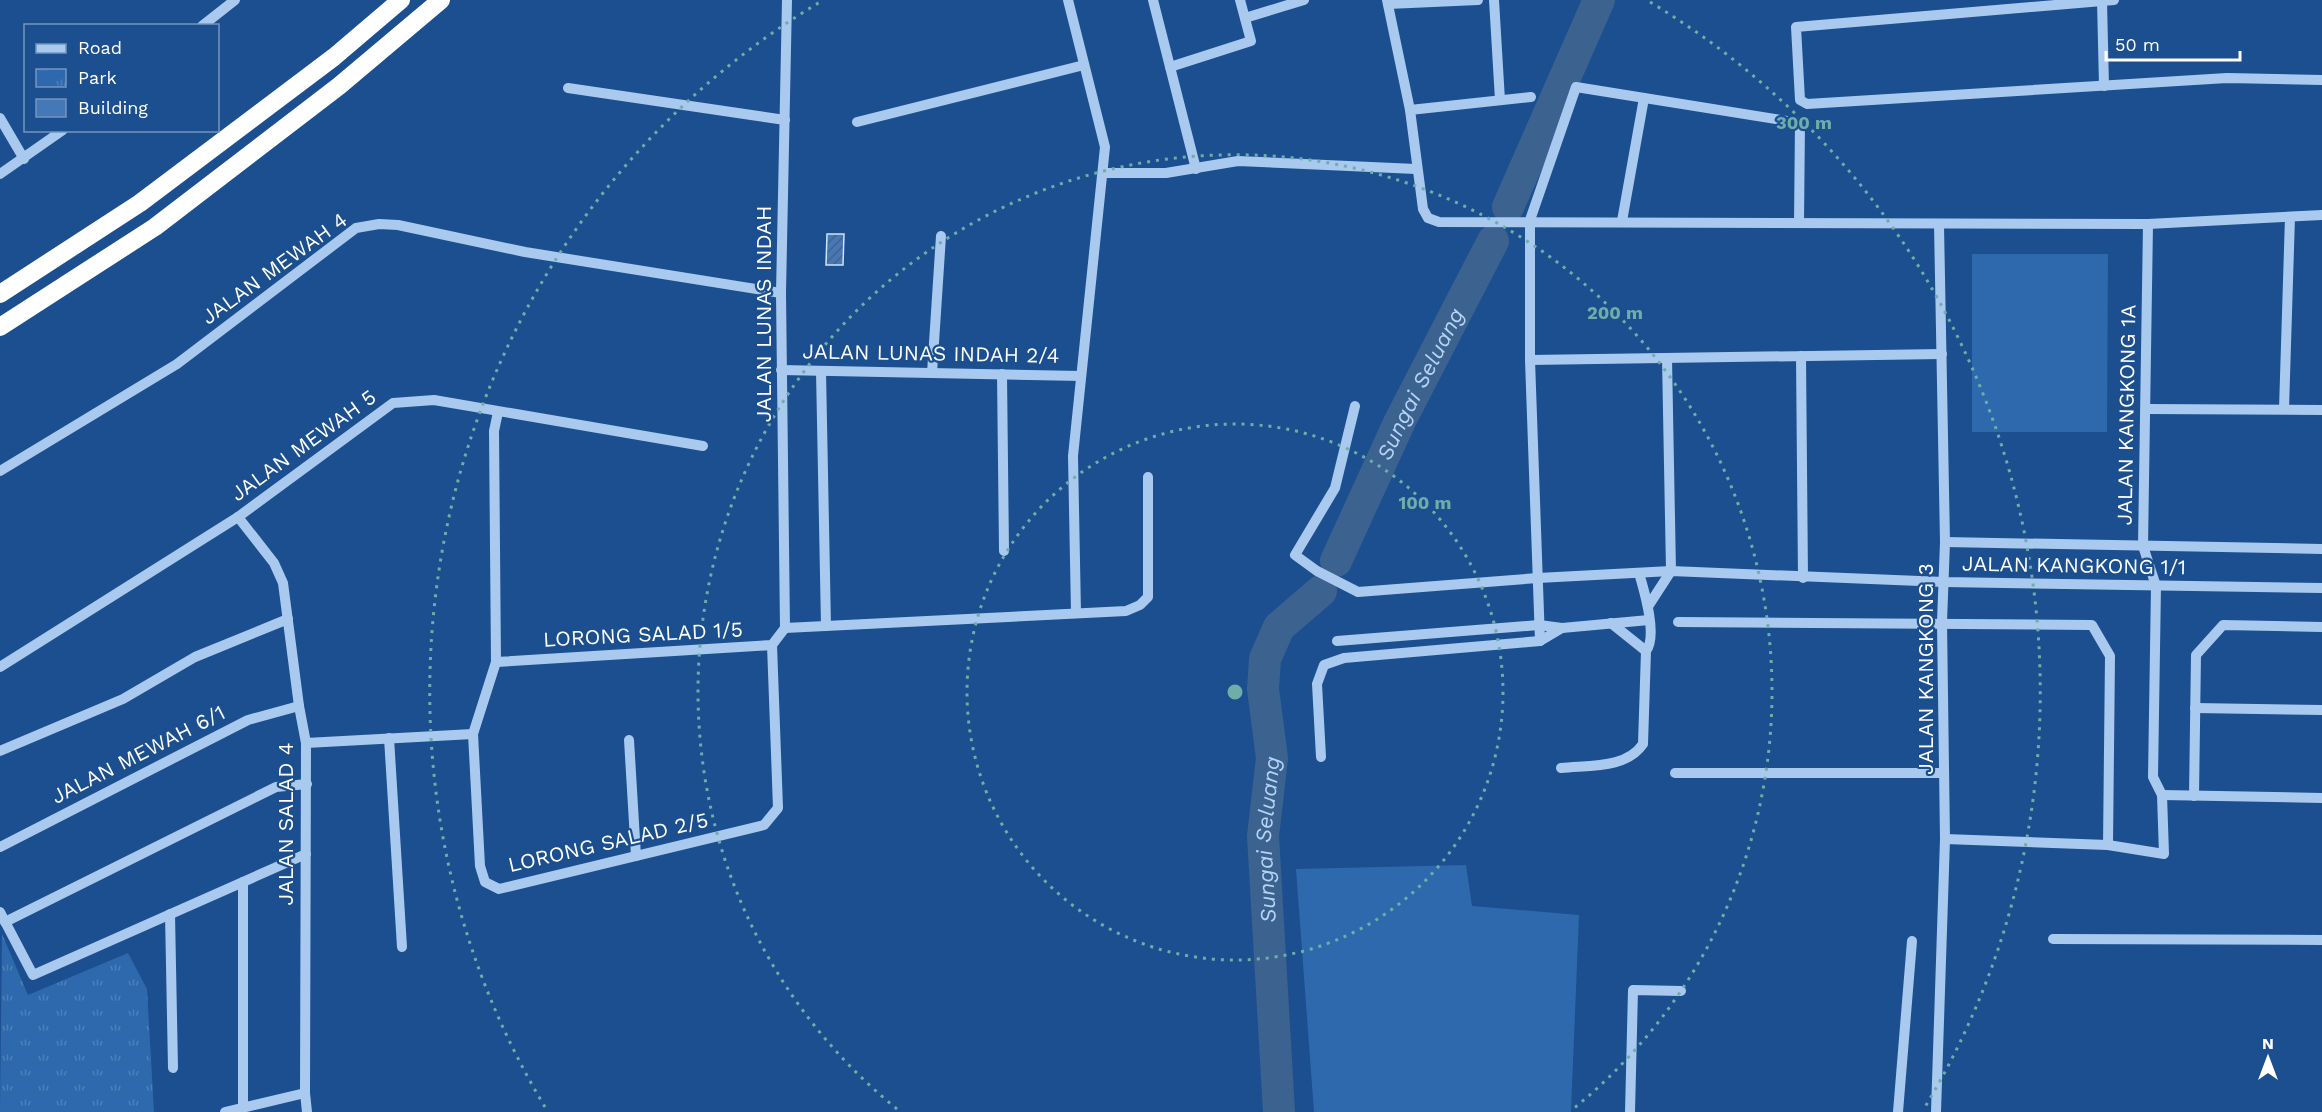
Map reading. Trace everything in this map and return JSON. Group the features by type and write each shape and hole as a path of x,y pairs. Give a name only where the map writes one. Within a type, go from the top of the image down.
{"highway":[{"path":"0,294 140,203 334,57 401,0"},
{"path":"0,327 155,228 339,86 441,0"}],"street":[{"path":"205,24 236,0"},
{"name":"JALAN LUNAS INDAH","path":"785,628 781,293 787,0"},
{"path":"1068,0 1105,147 1073,456 1076,613"},
{"path":"1153,0 1196,169"},
{"path":"1170,67 1251,41 1240,0"},
{"path":"1245,18 1304,0"},
{"path":"1478,0 1388,2 1410,110 1423,209 1428,218 1439,222 1530,220 1939,225 2148,224 2322,215"},
{"path":"1494,0 1500,100"},
{"path":"2114,0 1979,6 1796,27 1798,96 1803,103 1807,104 2227,78 2322,80"},
{"path":"2102,1 2104,86"},
{"path":"857,122 1084,65"},
{"path":"1540,641 1530,360 1530,220 1576,87 1800,123 1799,223"},
{"path":"568,88 785,120"},
{"path":"1410,110 1531,97"},
{"path":"1622,221 1644,98"},
{"path":"0,117 24,159"},
{"path":"0,174 60,132"},
{"path":"1103,174 1166,174 1238,161 1416,169"},
{"path":"2284,409 2290,217"},
{"name":"JALAN MEWAH 4","path":"0,471 177,364 356,228 379,224 398,225 525,252 781,293"},
{"name":"JALAN KANGKONG 1A","path":"2108,845 2164,854 2162,795 2153,777 2156,586 2144,546 2148,224"},
{"name":"JALAN KANGKONG 3","path":"1936,1112 1945,839 1942,622 1945,542 1939,225"},
{"path":"932,373 941,236"},
{"path":"1530,360 1942,354"},
{"path":"1801,356 1803,578"},
{"path":"1648,605 1671,572 1667,358"},
{"name":"JALAN LUNAS INDAH 2/4","path":"781,370 1081,376"},
{"path":"821,371 826,626"},
{"path":"1002,374 1004,551"},
{"name":"JALAN MEWAH 5","path":"0,667 238,517 393,403 434,400 703,447"},
{"name":"JALAN KANGKONG 1/1","path":"1355,406 1335,488 1295,555 1317,572 1358,592 1538,578 1671,572 1944,582 2322,588"},
{"path":"2146,408 2322,410"},
{"name":"LORONG SALAD 2/5","path":"498,412 494,431 496,662 473,734 480,866 485,882 499,889 764,825 774,816 778,808 772,645"},
{"path":"785,628 1126,611 1140,605 1148,597 1148,477"},
{"name":"JALAN SALAD 4","path":"238,517 274,562 283,583 306,743 305,1093 307,1112"},
{"path":"1945,542 2322,549"},
{"path":"1561,768 1625,761 1636,754 1643,744 1646,651 1649,646 1648,605 1639,573"},
{"path":"0,751 123,699 195,657 288,619"},
{"path":"1337,640 1539,625 1562,627 1648,620"},
{"path":"1678,622 1942,622 2092,625 2110,656 2108,845 1945,839"},
{"path":"1611,623 1646,651"},
{"path":"2194,796 2196,655 2223,625 2322,627"},
{"path":"1321,757 1317,684 1324,665 1344,658 1540,641 1562,627"},
{"name":"LORONG SALAD 1/5","path":"496,662 772,645 785,628"},
{"name":"JALAN MEWAH 6/1","path":"0,847 248,720 299,706"},
{"path":"2195,708 2322,710"},
{"path":"306,743 473,734"},
{"path":"389,738 402,947"},
{"path":"629,740 636,856"},
{"path":"1675,773 1944,773"},
{"path":"306,854 33,975 4,925 276,788 307,784"},
{"path":"2162,795 2322,798"},
{"path":"243,882 243,1108"},
{"path":"170,914 173,1068"},
{"path":"2053,939 2322,940"},
{"path":"1898,1112 1912,941"},
{"path":"1629,1112 1633,990 1681,991"},
{"path":"225,1112 305,1093"}],"green space":[{"path":"1972,254 2108,254 2107,432 1972,432"},
{"path":"1466,865 1472,906 1579,915 1571,1112 1314,1112 1296,869"},
{"path":"2,934 28,995 128,953 147,989 154,1112 0,1112"}],"building":[{"path":"827,234 844,234 843,265 826,265"}],"waterway":[{"name":"Sungai Seluang","path":"1508,207 1599,0"},
{"name":"Sungai Seluang","path":"1336,561 1400,421 1493,241"},
{"name":"Sungai Seluang","path":"1279,1112 1263,836 1272,758 1263,689 1265,659 1279,627 1321,591"}]}
